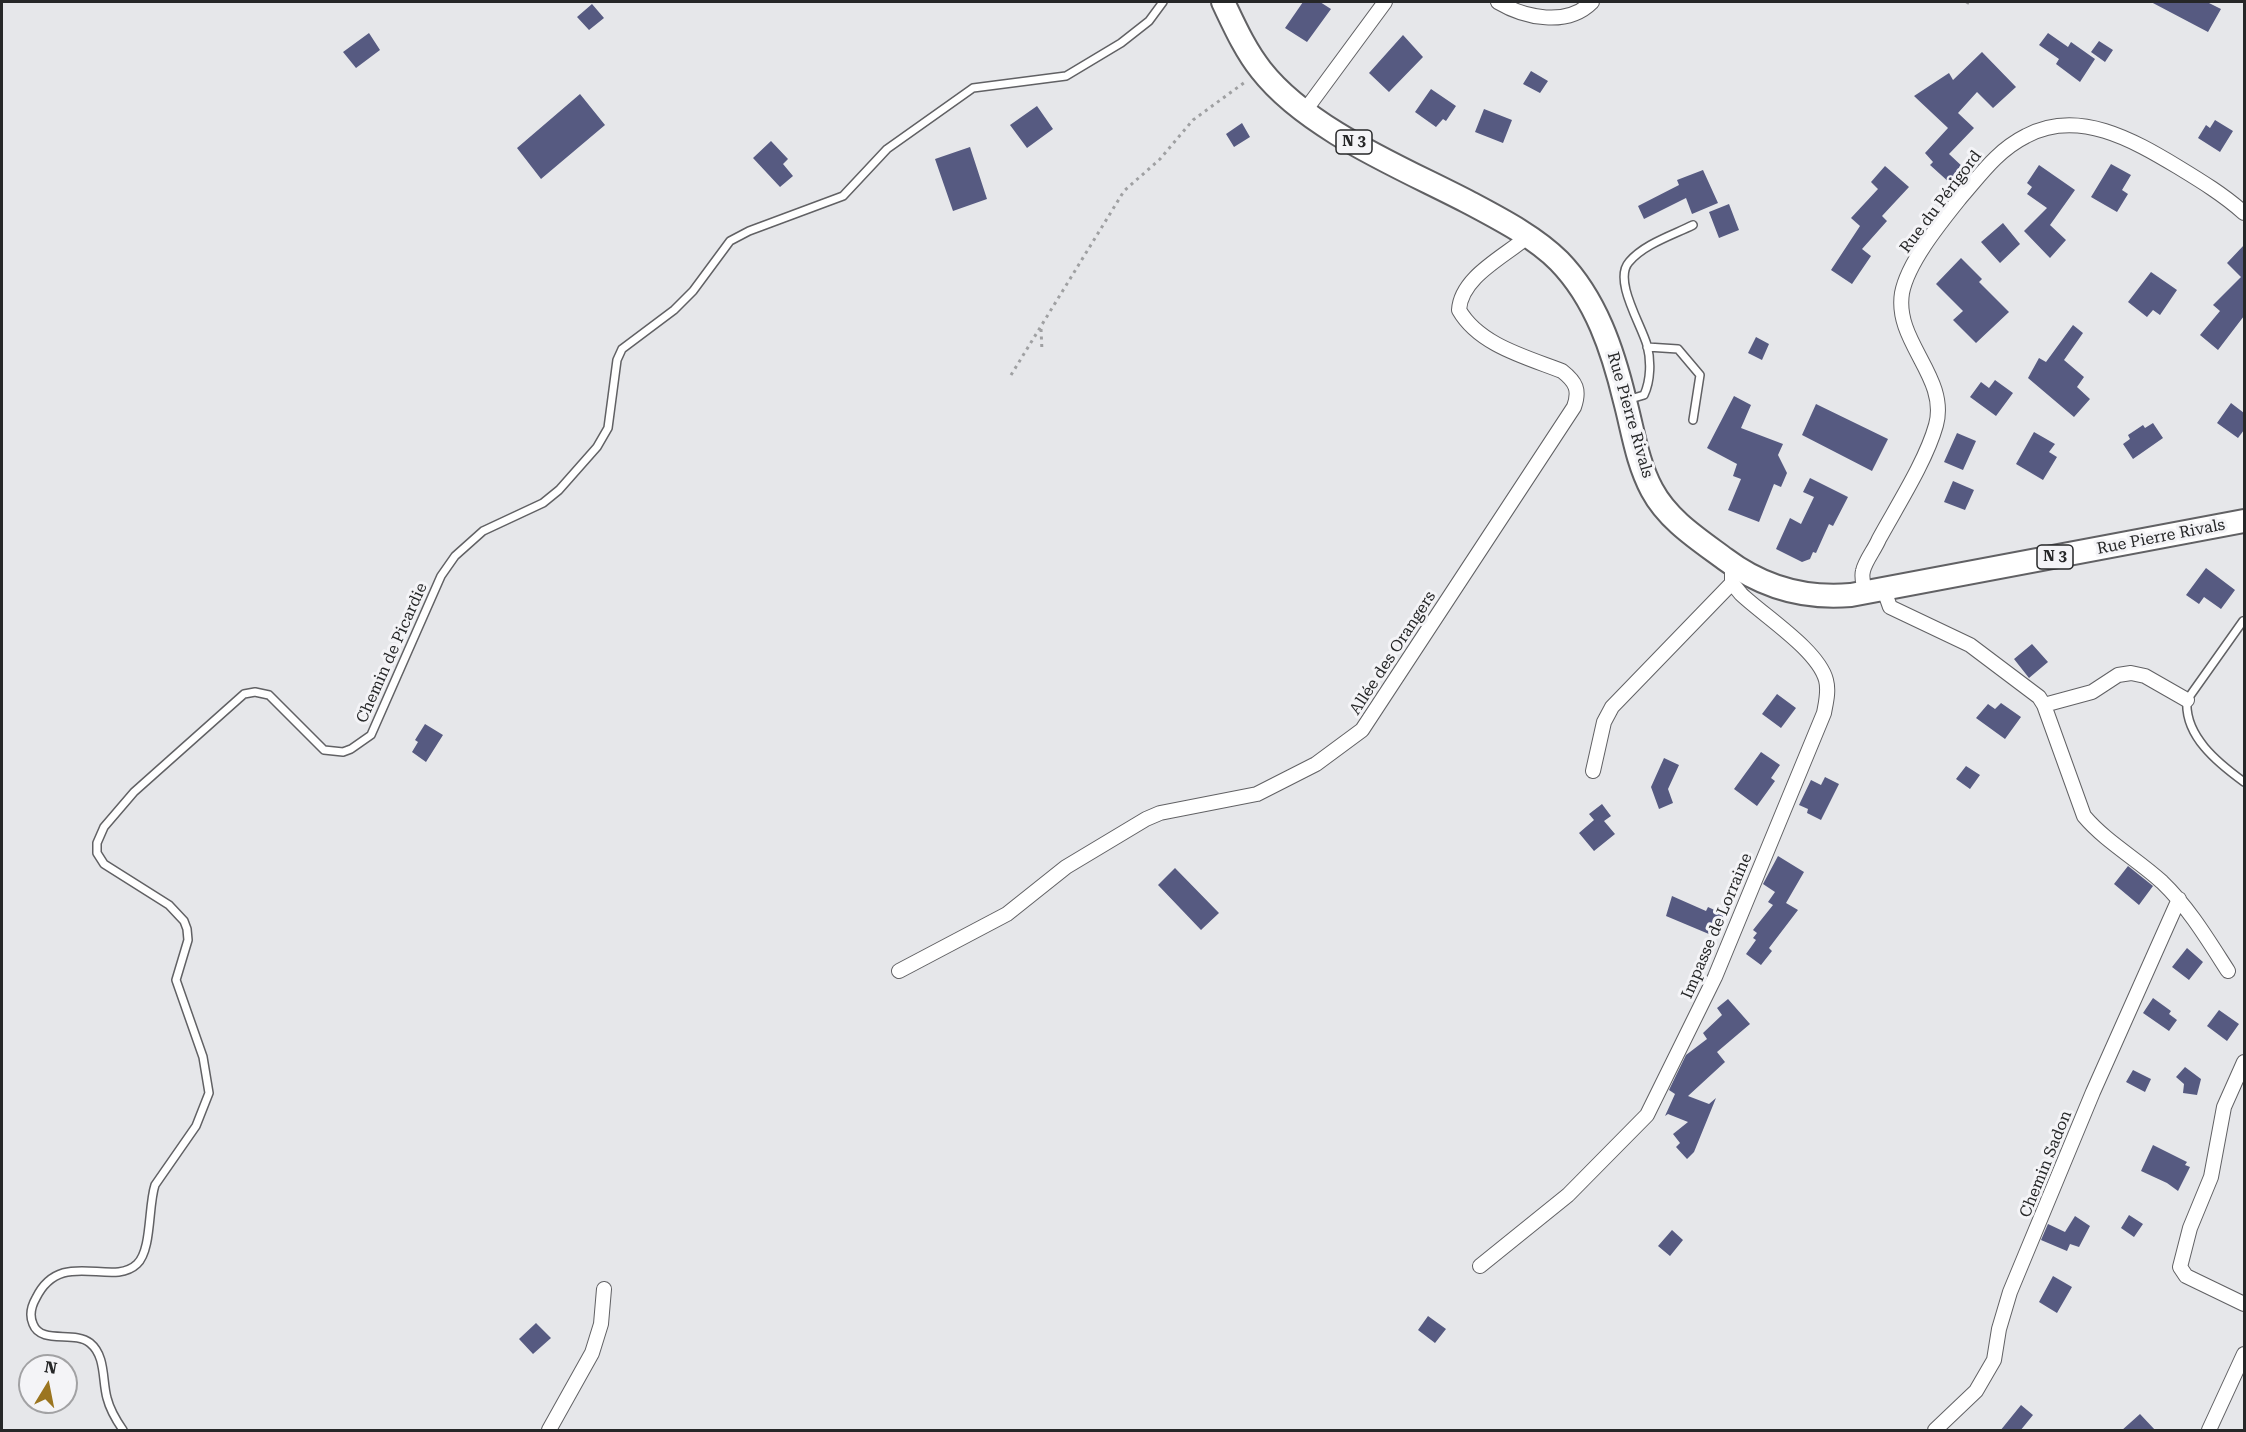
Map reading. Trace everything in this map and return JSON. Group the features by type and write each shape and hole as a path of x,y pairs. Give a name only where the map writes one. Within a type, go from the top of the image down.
{"main road":[{"name":"Rue Pierre Rivals","path":"1223,2 1241,40 1260,70 1304,112 1487,212 1527,237 1559,261 1599,318 1610,348 1642,469 1653,492 1684,529 1732,574 1784,590 1831,597 1875,592 2244,521"}],"street":[{"path":"1304,112 1383,6 1392,2"},
{"path":"1498,2 1527,15 1557,17 1580,11 1592,2"},
{"name":"Rue du Périgord","path":"1875,592 1863,571 1935,428 1939,410 1936,390 1920,359 1901,312 1907,277 1953,207 1997,154 2027,135 2064,124 2098,128 2136,142 2223,194 2244,213"},
{"name":"Allée des Orangers","path":"899,971 1007,914 1066,867 1146,819 1160,813 1257,794 1316,764 1362,730 1574,407 1578,396 1572,378 1562,371 1490,340 1467,324 1459,310 1463,291 1486,269 1527,237"},
{"path":"1593,771 1604,722 1612,707 1732,574"},
{"name":"Impasse de Lorraine","path":"1480,1266 1568,1195 1647,1115 1715,977 1824,713 1827,694 1822,671 1809,652 1764,616 1732,574"},
{"path":"1875,592 1890,608 1970,645 2039,697 2044,705 2084,816 2095,829 2139,863 2179,899 2228,971"},
{"path":"2044,705 2092,692 2118,675 2131,673 2145,676 2187,700"},
{"name":"Chemin Sadon","path":"1935,1431 1976,1391 1994,1360 1999,1329 2010,1292 2092,1092 2179,899"},
{"path":"2244,1062 2224,1107 2211,1177 2190,1228 2180,1267 2186,1276 2244,1304"},
{"path":"549,1431 592,1353 601,1324 604,1289"},
{"path":"2209,1431 2244,1354"}],"lane":[{"name":"Chemin de Picardie","path":"123,1431 107,1398 101,1358 97,1350 84,1339 49,1336 39,1332 33,1324 33,1305 44,1288 62,1274 76,1269 122,1272 133,1268 140,1262 146,1248 151,1198 155,1185 200,1117 209,1093 209,1081 176,980 188,940 184,921 155,895 104,864 97,853 97,843 104,827 134,792 244,694 255,692 269,695 324,750 343,752 371,735 441,576 455,556 483,531 543,503 559,490 597,447 608,428 617,360 622,349 674,310 693,291 730,241 749,231 843,196 887,148 973,88 1066,76 1121,43 1149,21 1163,2"},
{"path":"1625,401 1644,394 1650,383 1647,347 1624,284 1623,273 1639,253 1693,225"},
{"path":"1647,347 1678,349 1700,375 1693,420"},
{"path":"2243,621 2187,700 2186,714 2193,730 2206,749 2244,782"}],"path":[{"path":"1011,375 1124,191 1160,159 1193,120 1260,70"},
{"path":"1041,328 1042,351"}],"building":[{"path":"1303,2 1320,2 1331,9 1307,42 1285,28"},
{"path":"2151,2 2207,2 2221,9 2208,32"},
{"path":"592,4 604,18 589,30 577,17"},
{"path":"369,33 380,50 356,68 343,52"},
{"path":"2048,33 2068,47 2071,42 2095,59 2080,82 2056,64 2059,59 2039,45"},
{"path":"1403,35 1423,57 1389,92 1369,73"},
{"path":"2099,41 2113,50 2105,62 2091,52"},
{"path":"1982,52 2016,87 1993,108 1977,92 1958,113 1974,128 1949,154 1964,168 1951,184 1930,165 1933,162 1925,153 1948,128 1914,96 1949,73 1953,80"},
{"path":"1531,71 1548,81 1540,93 1523,84"},
{"path":"1431,89 1456,106 1446,121 1443,119 1436,127 1415,112"},
{"path":"580,94 605,125 541,179 517,148"},
{"path":"1037,106 1053,129 1027,148 1010,125"},
{"path":"1484,109 1512,120 1503,143 1475,132"},
{"path":"2215,120 2233,131 2220,152 2198,138 2206,125 2210,128"},
{"path":"1242,123 1250,137 1234,147 1226,134"},
{"path":"771,141 788,159 783,164 793,176 780,187 753,158"},
{"path":"970,147 987,199 953,211 935,159"},
{"path":"2111,164 2131,175 2122,190 2128,194 2117,212 2091,197"},
{"path":"2039,165 2075,190 2050,225 2066,240 2050,258 2024,231 2047,208 2027,194 2032,187 2027,183"},
{"path":"1885,166 1909,187 1882,216 1887,221 1862,249 1871,256 1852,284 1831,270 1860,226 1851,218 1878,189 1871,182"},
{"path":"1703,170 1718,203 1692,214 1686,198 1644,219 1638,206 1679,185 1677,180"},
{"path":"1729,204 1739,230 1719,238 1709,212"},
{"path":"2003,223 2020,244 2000,263 1981,242"},
{"path":"2244,245 2244,316 2218,350 2200,335 2220,311 2213,305 2241,277 2227,263"},
{"path":"1961,258 1982,279 1979,282 2009,312 1976,343 1953,320 1963,311 1936,284"},
{"path":"2151,272 2177,290 2160,315 2153,310 2147,317 2128,302"},
{"path":"2073,325 2083,333 2064,360 2084,377 2077,387 2090,399 2074,417 2028,378 2039,358 2046,362"},
{"path":"1756,337 1769,344 1762,360 1748,353"},
{"path":"1995,380 2013,393 1996,416 1970,397 1981,382 1989,388"},
{"path":"1734,396 1751,405 1741,428 1783,444 1778,455 1787,473 1781,487 1774,484 1759,522 1728,510 1741,479 1733,476 1737,464 1707,448"},
{"path":"2231,403 2244,413 2244,430 2238,438 2217,423"},
{"path":"1816,404 1888,439 1872,471 1802,435"},
{"path":"2153,423 2163,438 2133,459 2123,444 2130,439 2128,435 2143,425 2145,428"},
{"path":"2034,432 2055,444 2049,452 2057,457 2043,480 2016,464"},
{"path":"1957,433 1976,441 1963,470 1944,462"},
{"path":"1810,478 1848,497 1833,526 1829,524 1816,553 1813,552 1810,559 1802,562 1776,549 1790,518 1801,524 1814,497 1803,492"},
{"path":"1953,481 1974,490 1965,510 1944,502"},
{"path":"2206,568 2235,590 2221,609 2204,597 2199,604 2186,595"},
{"path":"2032,644 2048,662 2029,678 2014,659"},
{"path":"1777,694 1796,708 1781,728 1762,714"},
{"path":"2001,703 2021,717 2005,739 1976,718 1988,704 1995,709"},
{"path":"425,724 443,735 426,762 412,752 418,742 415,740"},
{"path":"1761,752 1780,765 1771,778 1775,781 1757,806 1734,789"},
{"path":"1664,758 1679,765 1668,789 1673,803 1659,809 1651,787"},
{"path":"1966,766 1980,775 1970,789 1956,779"},
{"path":"1825,777 1839,784 1821,820 1807,813 1808,809 1799,805 1811,780 1821,785"},
{"path":"1602,804 1611,816 1604,821 1615,834 1594,851 1579,833 1594,820 1589,814"},
{"path":"1778,856 1804,872 1786,903 1798,910 1769,948 1772,951 1761,965 1746,954 1756,940 1753,938 1757,933 1753,930 1773,905 1768,902 1775,892 1763,884"},
{"path":"2128,866 2153,886 2139,905 2114,884"},
{"path":"1175,868 1219,913 1201,930 1158,885"},
{"path":"1672,896 1706,911 1708,907 1725,915 1716,937 1666,916"},
{"path":"2187,948 2203,962 2189,980 2172,967"},
{"path":"2153,998 2171,1011 2169,1014 2177,1020 2169,1031 2143,1013"},
{"path":"1728,999 1750,1024 1717,1052 1725,1062 1688,1096 1709,1104 1716,1098 1694,1152 1687,1159 1676,1147 1680,1143 1673,1134 1688,1122 1668,1114 1665,1116 1675,1094 1669,1090 1686,1055 1707,1039 1703,1033 1722,1015 1717,1008"},
{"path":"2219,1010 2239,1024 2227,1041 2207,1026"},
{"path":"2185,1067 2201,1079 2197,1095 2183,1093 2184,1084 2176,1077"},
{"path":"2133,1070 2151,1079 2145,1092 2126,1082"},
{"path":"2153,1145 2187,1162 2185,1165 2190,1167 2178,1191 2167,1183 2141,1171"},
{"path":"2129,1215 2143,1224 2134,1237 2121,1228"},
{"path":"2075,1216 2090,1226 2079,1247 2070,1244 2067,1251 2041,1240 2048,1224 2065,1232"},
{"path":"1672,1230 1683,1240 1670,1256 1658,1246"},
{"path":"2053,1276 2072,1287 2057,1313 2039,1302"},
{"path":"1428,1316 1446,1329 1435,1343 1418,1330"},
{"path":"536,1323 551,1338 533,1354 519,1339"},
{"path":"2021,1405 2033,1415 2020,1431 2000,1431"},
{"path":"2140,1414 2156,1431 2121,1431"}]}
